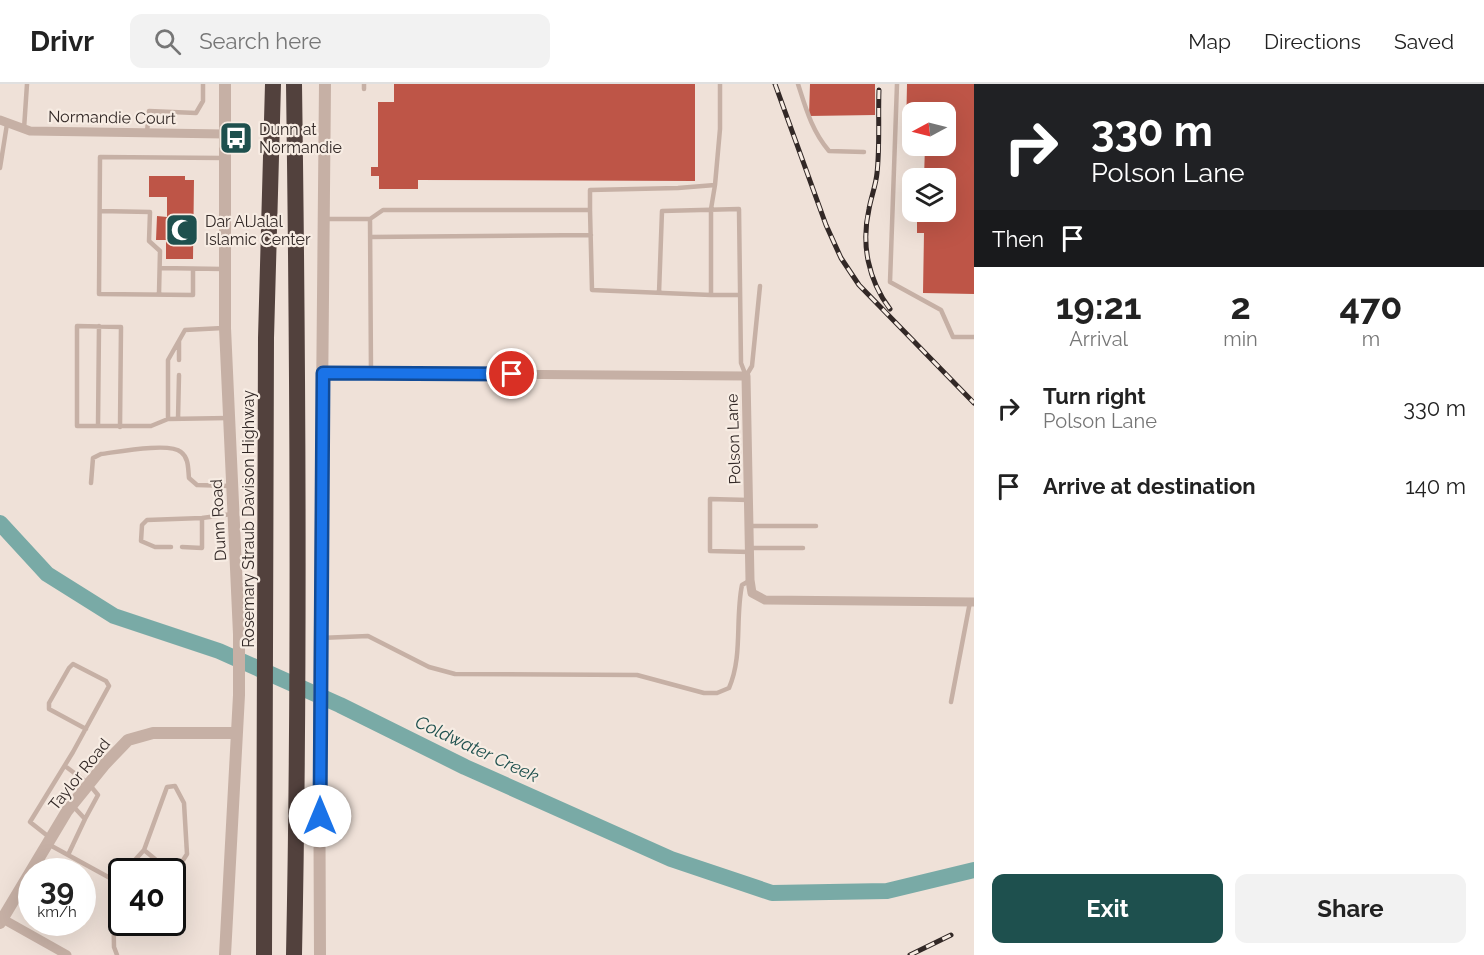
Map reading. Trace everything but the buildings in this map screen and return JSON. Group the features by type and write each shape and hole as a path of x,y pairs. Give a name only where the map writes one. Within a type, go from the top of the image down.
{"highway":[{"path":"294,84 298,261 298,722 294,955"},
{"name":"Rosemary Straub Davison Highway","path":"264,955 269,88"}],"street":[{"name":"Dunn Road","path":"225,84 225,328 239,634 239,695 225,955"},
{"path":"320,955 319,723 325,84"},
{"name":"Normandie Court","path":"4,122 30,131 225,134"},
{"name":"Polson Lane","path":"323,373 746,376 750,580"},
{"path":"750,580 753,593 765,600 972,602"},
{"name":"Taylor Road","path":"1,921 72,805 105,764 128,741 153,733 237,733"},
{"path":"1,921 67,955"}],"lane":[{"path":"24,129 27,84"},
{"path":"147,132 149,111 196,113 203,101 202,84"},
{"path":"711,295 711,209 720,129 720,84"},
{"path":"798,84 808,117 818,137 829,151 864,152"},
{"path":"897,84 890,282 941,310 953,337 974,337"},
{"path":"0,168 4,122"},
{"path":"193,269 193,295 99,294 100,157 225,158"},
{"path":"715,185 590,190 592,290 740,295"},
{"path":"659,293 662,211 739,209 741,363 746,376"},
{"path":"324,219 370,219 383,210 590,210"},
{"path":"100,211 150,212 149,241 160,251 159,294"},
{"path":"370,219 371,373"},
{"path":"371,237 591,235"},
{"path":"160,268 225,269"},
{"path":"746,376 752,366 760,286"},
{"path":"120,427 121,327 77,326 77,426 120,427 151,426 168,419 228,418"},
{"path":"98,426 99,326"},
{"path":"168,419 168,360 185,330 225,328"},
{"path":"179,341 179,360"},
{"path":"178,419 179,375"},
{"path":"91,483 93,458 101,454 169,447 180,450 186,459 189,478 197,485 233,486"},
{"path":"750,501 710,499 710,551 803,548"},
{"path":"171,547 155,547 141,541 142,525 147,520 234,514"},
{"path":"182,547 202,548 202,518"},
{"path":"750,526 816,526"},
{"path":"320,638 368,636 429,667 454,674 637,675 704,693 717,693 729,688 736,673 738,605 742,585 750,580"},
{"path":"951,702 972,602"},
{"path":"86,729 49,709 49,703 73,663 106,681 109,686 86,729 30,822 49,841 68,855 108,877"},
{"path":"64,766 89,784 98,795 68,855"},
{"path":"137,858 144,850 167,787 175,786 184,803 187,854 180,865 161,864 144,850"},
{"path":"72,805 85,819"},
{"path":"114,936 117,955"}],"waterway":[{"name":"Coldwater Creek","path":"0,523 47,574 114,616 219,651 340,705 465,767 671,859 772,893 887,891 974,870"}],"railway":[{"path":"775,84 826,225 841,258 859,285 974,403"},
{"path":"879,90 878,163 867,222 866,248 876,286 890,309"},
{"path":"910,955 951,935"}],"place":[{"name":"Dunn at Normandie","path":"236,138"},
{"name":"Dar AlJalal Islamic Center","path":"182,230"}],"route":[{"path":"320,816 323,373 512,374"}]}
